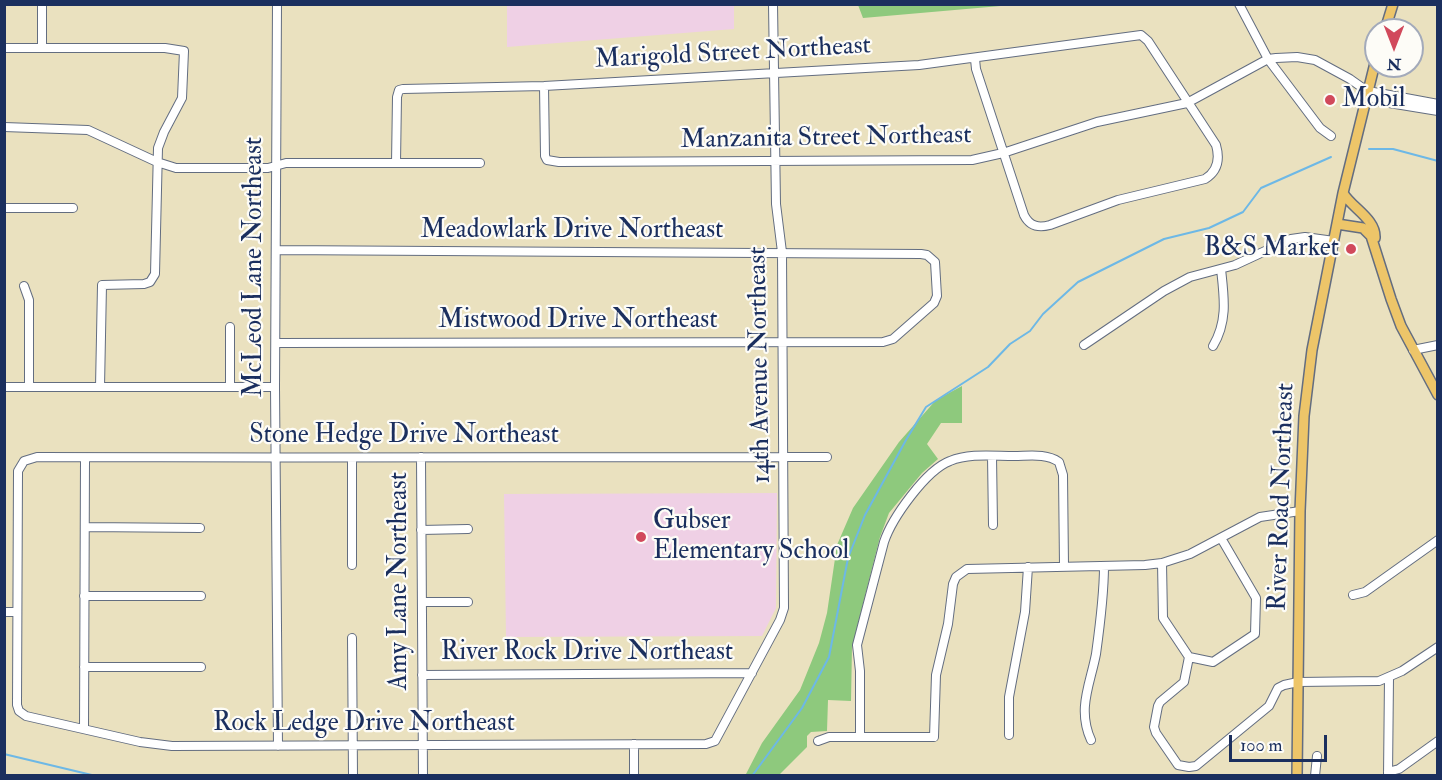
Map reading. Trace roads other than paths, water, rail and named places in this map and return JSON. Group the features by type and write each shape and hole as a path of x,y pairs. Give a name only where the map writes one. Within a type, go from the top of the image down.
{"main road":[{"name":"River Road Northeast","path":"1297,776 1300,511 1304,416 1312,350 1343,193 1371,78"},
{"path":"1343,193 1372,226 1376,234 1375,244"},
{"path":"1337,224 1363,228 1375,244 1391,299 1413,350 1437,396"}],"street":[{"path":"42,4 42,48"},
{"name":"McLeod Lane Northeast","path":"277,4 275,387 278,746"},
{"name":"14th Avenue Northeast","path":"713,742 752,673 784,608 782,252 777,222 772,4"},
{"path":"1239,4 1268,59 1320,128 1331,136"},
{"name":"Marigold Street Northeast","path":"396,163 399,90 544,86 919,65 1141,35 1148,41 1187,103"},
{"path":"4,48 165,48 184,51 182,98 160,139 157,162 155,274 150,282 144,284 102,285 100,387"},
{"name":"Manzanita Street Northeast","path":"544,86 547,160 559,162 964,161 1003,153 1096,122 1187,103 1268,59 1297,57 1315,60 1334,69 1367,91 1377,102 1437,111"},
{"path":"975,59 976,69 1023,215 1029,223 1034,225 1044,226 1118,200 1205,179 1212,175 1218,162 1216,145 1187,103"},
{"path":"1367,91 1437,104"},
{"path":"4,127 88,130 157,162 176,168 268,168 286,162 480,163"},
{"path":"4,208 73,208"},
{"path":"1084,345 1179,282 1197,274 1244,262 1291,239 1305,237 1334,242"},
{"name":"Meadowlark Drive Northeast","path":"276,250 782,252 927,255 932,258 936,267 936,300"},
{"path":"1213,346 1221,332 1223,315 1221,269"},
{"path":"24,286 29,300 29,386"},
{"name":"Mistwood Drive Northeast","path":"276,343 888,341 936,300"},
{"path":"230,327 230,387"},
{"path":"1413,350 1437,345"},
{"path":"4,387 275,387"},
{"path":"992,456 993,525"},
{"path":"860,737 860,671 857,645 884,542 890,526 932,474 948,461 966,457 1043,456 1059,462 1063,475 1064,566"},
{"name":"Stone Hedge Drive Northeast","path":"17,612 18,471 24,461 37,458 827,457"},
{"path":"84,729 85,458"},
{"path":"352,458 352,565"},
{"name":"Amy Lane Northeast","path":"421,458 423,776"},
{"path":"818,741 829,737 934,737 935,682 956,577 961,572 973,567 1162,563 1190,554 1260,517 1300,511"},
{"path":"85,527 200,528"},
{"path":"421,530 468,530"},
{"path":"1162,563 1163,618 1189,657 1213,662 1255,634 1256,598 1221,538"},
{"path":"1353,595 1365,592 1437,540"},
{"path":"1091,740 1085,726 1085,699 1097,645 1104,566"},
{"path":"1009,735 1009,697 1025,612 1028,567"},
{"path":"84,596 201,596"},
{"path":"422,602 468,602"},
{"path":"4,612 17,612"},
{"name":"Rock Ledge Drive Northeast","path":"17,612 16,705 19,711 26,716 158,745 352,746 713,742"},
{"path":"352,638 352,776"},
{"path":"1189,657 1184,682 1160,702 1154,727 1178,765 1189,767 1196,766 1269,706 1278,688 1291,682 1369,682 1389,678 1437,647"},
{"path":"84,667 201,668"},
{"name":"River Rock Drive Northeast","path":"422,675 752,673"},
{"path":"1389,678 1388,774 1399,769 1437,741"},
{"path":"634,744 634,776"},
{"path":"1315,776 1317,756"}],"waterway":[{"path":"1369,149 1393,149 1438,161"},
{"path":"752,776 802,708 829,657 848,558 865,515 926,407 988,367 1010,344 1030,331 1043,314 1078,282 1164,239 1209,228 1243,212 1261,188 1331,157"},
{"path":"4,754 96,776"}],"place":[{"name":"Mobil","path":"1330,100"},
{"name":"B&S Market","path":"1351,249"},
{"name":"Gubser Elementary School","path":"641,537"}]}
